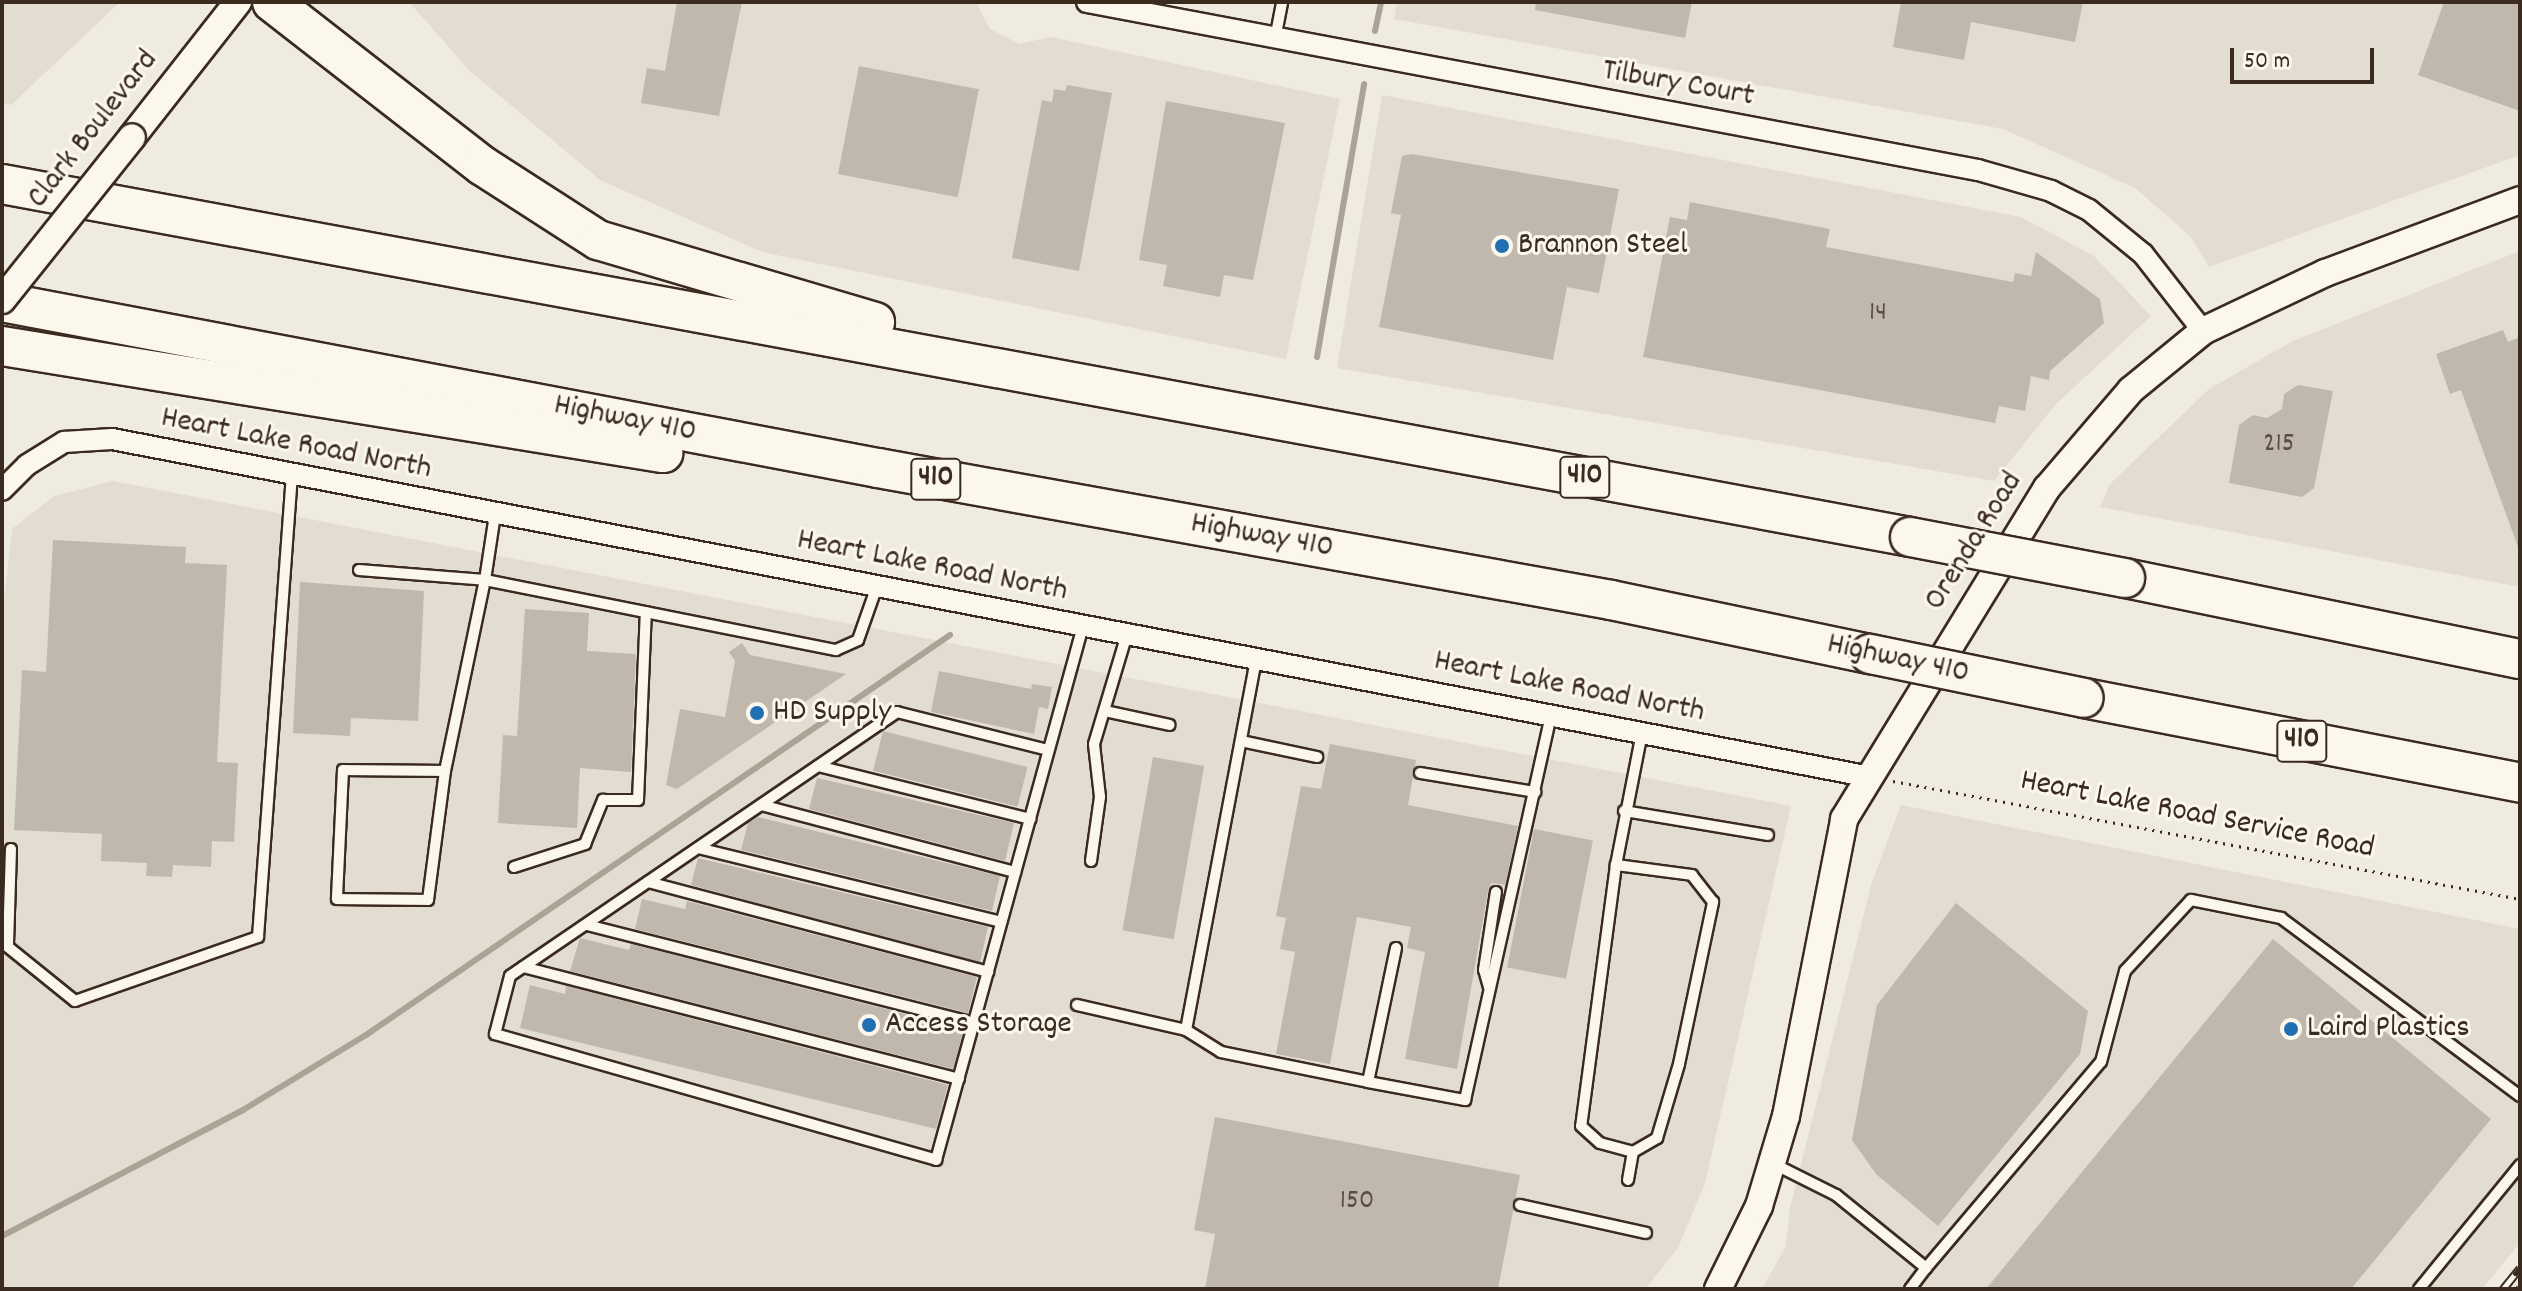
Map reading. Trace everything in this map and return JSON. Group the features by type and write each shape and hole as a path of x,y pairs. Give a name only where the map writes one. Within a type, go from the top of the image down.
{"highway":[{"path":"272,2 483,166 598,240 886,325 1002,368"},
{"name":"410","path":"2,184 1910,537 2520,659"},
{"name":"Highway 410","path":"2,301 878,468 1611,600 2084,698 2520,783"},
{"path":"2,346 756,467 878,468"}],"street":[{"name":"Clark Boulevard","path":"2,301 238,2"},
{"name":"Tilbury Court","path":"1087,2 1275,41 1978,170 2051,191 2089,210 2132,244 2203,331"},
{"name":"Orenda Road","path":"1718,1289 1754,1220 1786,1116 1831,865 1844,819 1866,776 2047,488 2131,390 2203,331 2298,284 2520,200"},
{"name":"Heart Lake Road North","path":"2,490 27,465 64,442 96,440 292,474 1866,776"}],"lane":[{"path":"1275,41 1282,2"},
{"path":"11,849 8,947 75,1001 258,937 292,474"},
{"path":"445,771 343,770 337,899 428,900 445,771 485,580 495,515"},
{"path":"359,570 485,580 836,650 858,640 877,586"},
{"path":"514,867 585,844 603,800 638,800 646,612"},
{"path":"1048,750 897,712 510,976 495,1034 936,1160 1083,626"},
{"path":"1091,861 1100,797 1094,744 1127,634"},
{"path":"1186,1030 1256,659"},
{"path":"1105,711 1170,725"},
{"path":"1077,1005 1186,1030 1221,1052 1465,1100 1551,715"},
{"path":"1616,865 1692,875 1713,902 1679,1064 1657,1138 1633,1152 1600,1143 1581,1126 1616,865 1624,811 1642,733"},
{"path":"1241,741 1317,757"},
{"path":"818,766 1030,819"},
{"path":"1420,773 1535,792"},
{"path":"761,805 1015,872"},
{"path":"1624,811 1768,835"},
{"path":"698,848 1001,922"},
{"path":"648,882 988,972"},
{"path":"1490,989 1484,970 1496,892"},
{"path":"1910,1289 2101,1062 2125,971 2191,900 2281,918 2520,1096"},
{"path":"587,925 974,1023"},
{"path":"1368,1082 1396,948"},
{"path":"523,967 959,1079"},
{"path":"1628,1180 1633,1152"},
{"path":"1772,1163 1836,1195 1926,1268"},
{"path":"2419,1289 2520,1165"},
{"path":"1520,1205 1646,1233"}],"path":[{"name":"Heart Lake Road Service Road","path":"1866,776 2520,899"}],"shaded area":[{"path":"2,2 120,2 11,105 2,103"},
{"path":"409,2 976,2 990,29 1019,44 1051,37 1340,99 1286,359 762,252 600,180 469,70"},
{"path":"1397,2 2520,2 2520,155 2209,267 2191,237 2135,188 2003,129 1394,19"},
{"path":"1382,95 2021,217 2094,256 2151,316 2055,405 1994,481 1337,368"},
{"path":"2520,251 2520,587 2100,507 2110,484 2209,389 2293,341"},
{"path":"113,481 1791,806 1705,1183 1678,1248 1645,1289 2,1289 2,618 12,529 54,496"},
{"path":"1901,805 2520,929 2520,1243 2482,1289 1762,1289 1786,1246 1790,1208 1871,885"}],"building":[{"path":"677,2 742,2 719,116 641,103 647,68 665,71"},
{"path":"1536,2 1692,2 1685,38 1535,10"},
{"path":"1901,2 2083,2 2075,42 1971,22 1964,60 1893,47"},
{"path":"2444,2 2520,2 2520,111 2418,75"},
{"path":"859,66 979,89 958,197 838,174"},
{"path":"1067,85 1112,93 1079,271 1012,258 1042,100 1052,102 1054,89 1065,91"},
{"path":"1166,101 1285,123 1253,280 1224,275 1220,297 1163,286 1167,265 1139,260"},
{"name":"Brannon Steel","path":"1412,154 1619,189 1599,293 1567,287 1553,360 1379,327 1401,215 1391,213 1402,156"},
{"path":"1690,202 1830,229 1826,247 2013,282 2015,273 2031,276 2036,252 2100,299 2104,323 2050,371 2049,380 2031,376 2025,411 1999,406 1995,423 1643,357 1670,217 1687,220"},
{"path":"2503,330 2508,342 2520,337 2518,547 2461,390 2450,394 2436,354"},
{"path":"2298,385 2333,391 2314,488 2302,497 2229,483 2239,425 2253,415 2267,418 2282,409 2284,394"},
{"path":"53,540 186,547 185,563 227,565 217,762 238,763 234,842 212,841 211,867 173,865 172,877 146,876 147,863 101,861 102,834 14,830 22,670 46,672"},
{"path":"300,582 424,591 418,721 351,718 350,736 293,733"},
{"path":"525,609 589,613 587,651 636,654 631,772 580,768 577,828 498,823 503,735 517,736"},
{"name":"HD Supply","path":"742,643 750,655 846,674 677,789 666,785 680,709 725,717 735,661 729,652"},
{"path":"939,671 1031,689 1032,684 1052,687 1048,709 1039,707 1034,734 931,712"},
{"path":"883,731 1028,767 1018,807 873,771"},
{"path":"1330,744 1416,760 1408,805 1518,826 1505,885 1491,883 1488,891 1457,1069 1405,1059 1425,952 1407,948 1411,927 1357,917 1330,1064 1276,1054 1295,952 1280,949 1286,918 1276,916 1301,786 1321,789"},
{"path":"1153,757 1204,766 1174,939 1122,930"},
{"path":"817,778 1014,823 1005,861 809,809"},
{"path":"758,817 1000,876 992,911 741,850 748,823"},
{"path":"1534,829 1593,840 1566,979 1507,967"},
{"path":"698,858 988,927 980,962 691,885"},
{"path":"642,899 685,909 687,901 977,977 968,1013 635,929"},
{"path":"1956,903 2088,1011 2080,1054 1938,1226 1876,1174 1852,1140 1877,1005"},
{"path":"580,938 629,950 631,944 964,1029 953,1069 570,971"},
{"name":"Laird Plastics","path":"2273,939 2491,1119 2351,1289 1986,1289"},
{"path":"530,985 565,994 566,986 948,1085 936,1129 520,1028"},
{"path":"1215,1117 1520,1175 1498,1289 1205,1289 1215,1234 1194,1230"}],"waterway":[{"path":"1375,31 1381,2"},
{"path":"1317,357 1364,84"},
{"path":"2,1236 243,1110 366,1035 950,635"}],"railway":[{"path":"2503,1289 2520,1268"}],"place":[{"name":"Brannon Steel","path":"1502,246"},
{"name":"HD Supply","path":"757,713"},
{"name":"Access Storage","path":"869,1025"},
{"name":"Laird Plastics","path":"2291,1029"}]}
